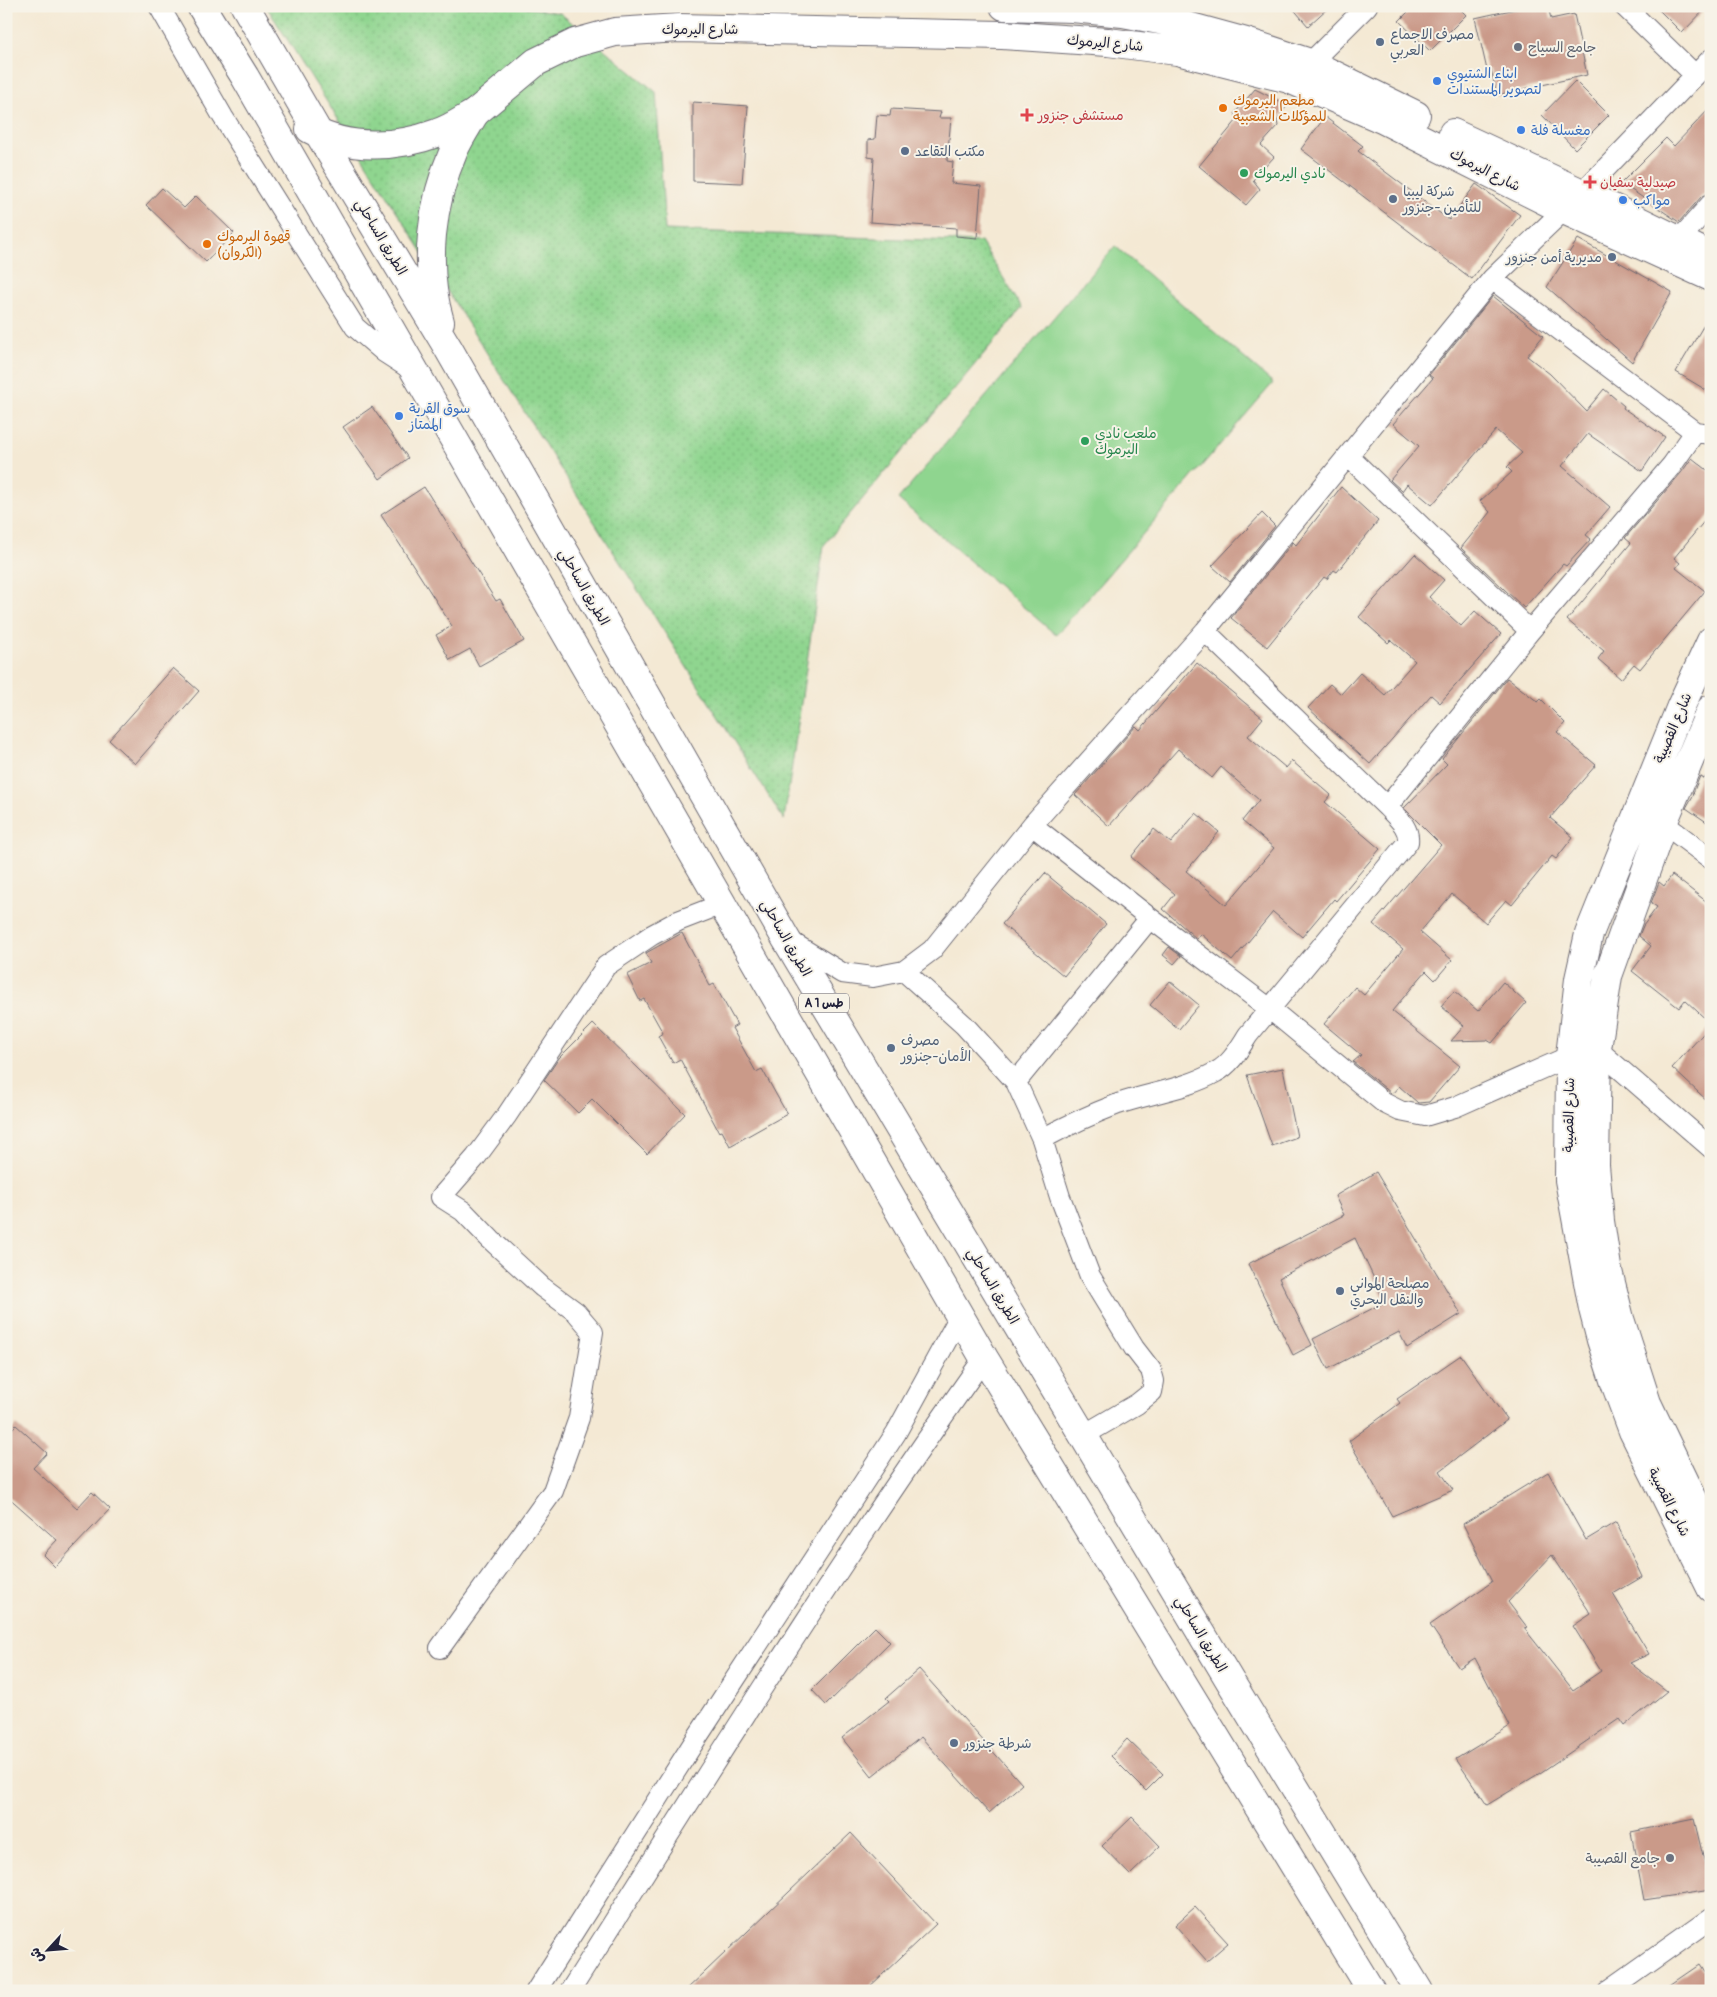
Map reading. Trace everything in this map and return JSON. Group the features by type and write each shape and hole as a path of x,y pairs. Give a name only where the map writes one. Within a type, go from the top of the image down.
{"main road":[{"name":"A 1 طس","path":"201,6 245,77 416,372 984,1358 1371,1991"},
{"name":"الطريق الساحلي","path":"245,6 319,134 448,348 786,939 1082,1436 1419,1991"},
{"name":"شارع اليرموك","path":"1005,6 1072,7 1171,15 1310,63 1474,144 1711,277"},
{"path":"1072,7 1076,40"},
{"path":"1107,9 1108,42"},
{"name":"شارع اليرموك","path":"475,113 536,62 575,43 615,32 679,28 1002,35 1108,42 1177,51 1289,79 1573,201 1678,241 1711,256"},
{"path":"245,77 278,111 319,134 359,144 400,144 439,133 475,113"},
{"path":"448,348 435,300 431,268 432,227 443,179 455,148 475,113"},
{"name":"شارع القصيبة","path":"1711,641 1681,706 1589,934 1579,979 1570,1056 1569,1180 1601,1340 1633,1431 1711,1588"},
{"path":"1711,709 1663,823 1608,976 1597,1049 1595,1165 1600,1221 1607,1267 1620,1319 1647,1403 1711,1536"}],"street":[{"path":"159,6 222,117 355,327 384,352 416,372"},
{"path":"1310,63 1368,6"},
{"path":"1624,6 1695,75"},
{"path":"786,939 842,973 873,976 904,971 932,950 1032,825 1205,631 1492,279 1573,201 1711,59"},
{"path":"1678,241 1711,204"},
{"path":"1387,807 1530,631 1672,465 1703,433 1492,279"},
{"path":"1348,456 1530,631"},
{"path":"1042,1139 1068,1125 1118,1104 1198,1080 1217,1072 1233,1059 1248,1035 1405,847 1409,835 1387,807 1205,631"},
{"path":"1663,823 1711,859"},
{"path":"1032,825 1270,1009 1384,1103 1400,1111 1425,1116 1456,1107 1570,1056"},
{"path":"440,1648 553,1490 579,1418 593,1332 576,1312 542,1287 463,1211 441,1197 508,1115 606,966 652,935 678,921 722,904"},
{"path":"1016,1082 1150,918"},
{"path":"904,971 964,1025 1016,1082 1042,1139 1060,1197 1090,1276 1134,1348 1151,1370 1154,1381 1152,1392 1137,1404 1082,1436"},
{"path":"1597,1049 1711,1148"},
{"path":"536,1991 696,1739 896,1433 960,1316"},
{"path":"570,1991 717,1759 910,1462 984,1358"},
{"path":"1608,1991 1711,1918"}],"green space":[{"path":"266,6 518,6 560,13 656,92 665,230 981,242 1022,308 824,545 784,820"},
{"name":"ملعب نادي اليرموك","path":"1115,246 1273,383 1056,635 898,499"}],"building":[{"path":"1291,6 1330,6 1308,26"},
{"path":"1414,6 1457,6 1466,15 1430,51 1399,21"},
{"path":"1529,6 1548,6 1551,19 1574,14 1587,75 1497,95 1491,69 1487,70 1475,18"},
{"path":"1655,6 1708,6 1682,33"},
{"path":"1575,81 1609,115 1575,149 1542,115"},
{"path":"1255,89 1287,105 1277,121 1278,126 1261,145 1274,157 1253,180 1260,189 1246,205 1199,166 1237,120 1235,113"},
{"path":"693,102 748,106 742,183 693,181"},
{"path":"1711,107 1711,192 1702,196 1679,222 1621,183 1666,138 1674,146"},
{"path":"891,109 941,112 939,118 951,118 947,161 953,162 951,183 981,186 977,238 956,236 956,228 870,222 874,158 868,157 868,140 875,139 877,115 890,116"},
{"path":"1325,117 1363,146 1358,151 1449,220 1476,184 1520,215 1472,279 1301,149"},
{"path":"162,188 184,208 196,196 234,233 206,262 146,205"},
{"path":"1578,239 1672,292 1632,362 1547,287"},
{"path":"1493,296 1543,336 1527,356 1550,374 1586,411 1604,389 1624,406 1623,408 1665,437 1642,471 1588,434 1562,466 1610,507 1586,535 1591,539 1566,566 1563,564 1524,608 1461,548 1490,512 1480,501 1512,472 1507,467 1522,453 1496,430 1432,505 1407,484 1402,491 1390,480 1419,446 1393,424 1433,378 1429,375"},
{"path":"1711,313 1711,393 1676,372"},
{"path":"372,407 408,458 380,479 343,427"},
{"path":"1692,458 1711,473 1711,513 1674,558 1680,563 1676,568 1705,591 1640,669 1634,664 1621,679 1598,659 1604,651 1567,620 1631,543 1625,538"},
{"path":"424,487 496,601 500,599 524,641 479,666 470,649 450,660 436,635 452,626 381,515"},
{"path":"1341,487 1378,521 1337,572 1334,570 1327,579 1324,577 1267,647 1231,618 1293,542 1296,545"},
{"path":"1262,513 1275,526 1230,582 1212,566"},
{"path":"1415,554 1444,580 1429,597 1461,626 1475,611 1501,634 1440,703 1431,695 1370,764 1308,708 1330,684 1341,694 1360,673 1385,695 1415,661 1391,640 1388,643 1359,617"},
{"path":"1197,663 1263,718 1248,736 1286,768 1292,761 1331,795 1325,802 1380,849 1336,901 1334,899 1302,937 1273,912 1232,961 1201,934 1197,939 1163,909 1175,894 1131,857 1154,829 1171,843 1196,813 1219,832 1186,871 1226,905 1274,848 1242,821 1259,800 1221,767 1212,778 1178,749 1109,826 1075,795 1136,726 1140,730"},
{"path":"173,668 199,691 135,764 109,740"},
{"path":"1507,678 1538,702 1541,699 1565,723 1557,732 1596,765 1550,818 1573,837 1556,859 1552,856 1512,905 1506,900 1486,923 1452,894 1420,932 1452,960 1435,980 1426,971 1392,1011 1460,1066 1429,1102 1418,1103 1399,1086 1392,1094 1353,1062 1361,1055 1324,1024 1355,987 1364,995 1403,949 1373,924 1441,845 1404,808 1447,764 1442,759"},
{"path":"1711,770 1711,825 1686,808 1694,794 1700,776 1704,779"},
{"path":"1045,873 1106,924 1064,976 1002,924"},
{"path":"1672,875 1711,905 1711,1024 1685,1000 1679,1008 1632,971 1651,946 1639,936 1643,926 1657,907 1651,903 1659,882 1664,886"},
{"path":"682,933 710,986 714,984 737,1025 732,1028 756,1072 762,1069 787,1114 730,1146 722,1131 719,1132 680,1059 673,1063 658,1036 663,1033 644,999 640,1001 627,975 651,963 646,953"},
{"path":"1169,947 1181,956 1174,964 1163,955"},
{"path":"1170,981 1199,1005 1179,1029 1150,1005"},
{"path":"1503,982 1526,1003 1492,1043 1487,1040 1451,1041 1464,1026 1441,1006 1454,991 1478,1011"},
{"path":"593,1024 685,1114 647,1154 592,1099 578,1113 544,1080 559,1058"},
{"path":"1711,1025 1711,1104 1672,1068"},
{"path":"1283,1068 1297,1137 1272,1146 1247,1075"},
{"path":"1376,1172 1461,1314 1407,1348 1399,1332 1328,1369 1313,1339 1385,1302 1355,1238 1279,1278 1312,1345 1293,1355 1248,1264 1344,1215 1335,1196"},
{"path":"1461,1355 1507,1420 1440,1471 1453,1490 1392,1516 1349,1441 1400,1403 1397,1399"},
{"path":"16,1425 47,1453 33,1468 77,1508 92,1492 110,1509 55,1567 43,1555 57,1540 6,1495 6,1435"},
{"path":"1548,1472 1586,1540 1616,1522 1642,1577 1613,1594 1649,1654 1630,1663 1667,1691 1624,1726 1619,1719 1540,1773 1487,1805 1456,1759 1510,1726 1475,1658 1459,1668 1430,1625 1492,1582 1463,1524","holes":["1552,1555 1591,1614 1573,1626 1601,1671 1573,1690 1524,1628 1527,1627 1508,1602"]},
{"path":"875,1627 890,1642 826,1705 812,1690"},
{"path":"919,1669 1022,1784 989,1813 921,1737 872,1776 842,1738 889,1701 886,1698"},
{"path":"1127,1739 1163,1774 1146,1791 1111,1756"},
{"path":"1132,1817 1160,1846 1130,1875 1102,1846"},
{"name":"جامع القصيبة","path":"1694,1819 1711,1890 1644,1900 1631,1832"},
{"path":"851,1833 936,1924 865,1991 685,1991"},
{"path":"1195,1907 1228,1943 1207,1961 1175,1925"},
{"path":"1699,1965 1711,1983 1711,1991 1661,1991"}],"place":[{"name":"مصرف الاجماع العربي","path":"1380,42"},
{"name":"جامع السياح","path":"1518,47"},
{"name":"ابناء الشتيوي لتصوير المستندات","path":"1437,81"},
{"name":"مطعم اليرموك للمؤكلات الشعبية","path":"1223,108"},
{"name":"مستشفى جنزور","path":"1027,115"},
{"name":"مغسلة فلة","path":"1521,130"},
{"name":"مكتب التقاعد","path":"905,151"},
{"name":"نادي اليرموك","path":"1244,173"},
{"name":"صيدلية سفيان","path":"1590,182"},
{"name":"شركة ليبيا للتأمين -جنزور","path":"1393,199"},
{"name":"مواكب","path":"1623,200"},
{"name":"قهوة اليرموك (الكروان)","path":"207,244"},
{"name":"مديرية أمن جنزور","path":"1612,257"},
{"name":"سوق القرية الممتاز","path":"399,416"},
{"name":"ملعب نادي اليرموك","path":"1085,441"},
{"name":"مصرف الأمان-جنزور","path":"891,1048"},
{"name":"مصلحة المواني والنقل البحري","path":"1340,1291"},
{"name":"شرطة جنزور","path":"954,1743"},
{"name":"جامع القصيبة","path":"1670,1858"}]}
